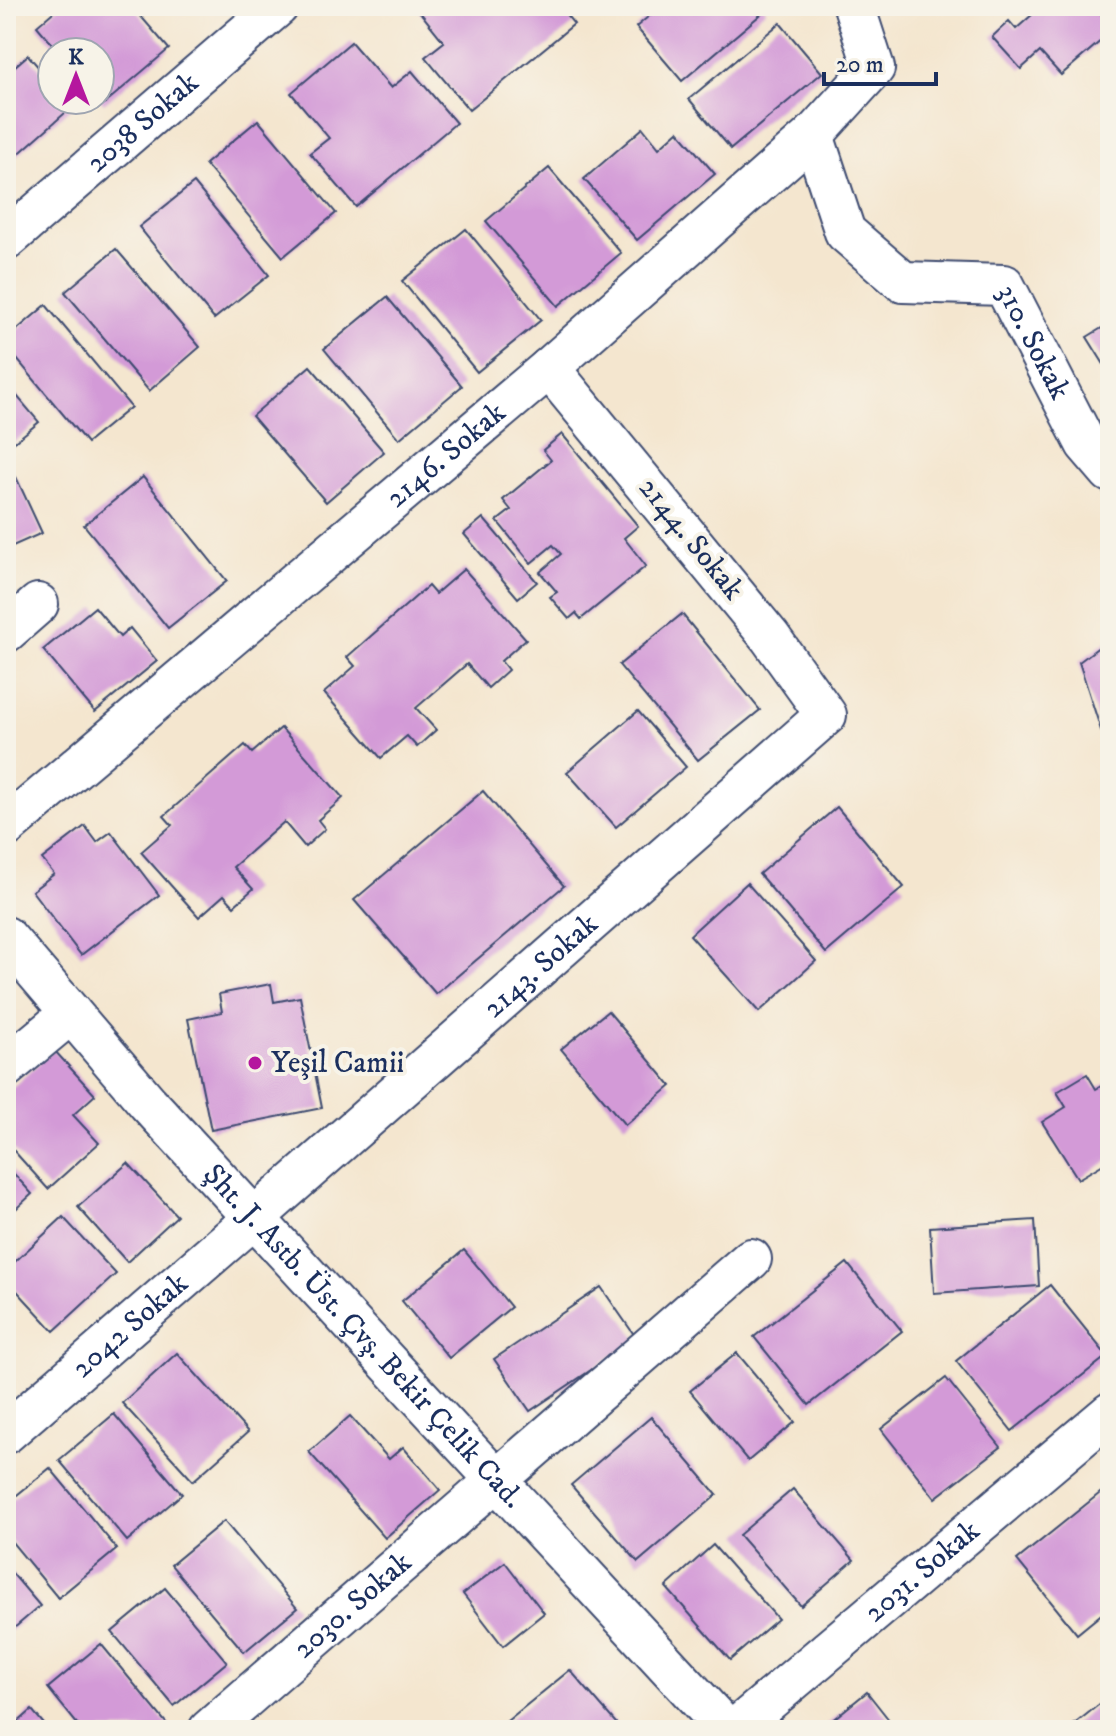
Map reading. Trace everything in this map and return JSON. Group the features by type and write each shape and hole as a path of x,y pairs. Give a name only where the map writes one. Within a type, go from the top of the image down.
{"street":[{"name":"2038 Sokak","path":"6,240 278,6"},
{"name":"2146. Sokak","path":"6,827 549,368 813,135 874,68 854,6"},
{"name":"310. Sokak","path":"813,135 845,232 903,282 1004,285 1086,444 1110,472"},
{"name":"2144. Sokak","path":"549,368 761,626 826,715"},
{"path":"6,632 38,604"},
{"name":"2143. Sokak","path":"254,1218 826,715"},
{"name":"Şht. J. Astb. Üst. Çvş. Bekir Çelik Cad.","path":"6,937 148,1103 727,1730"},
{"path":"6,1067 71,1013"},
{"name":"2042 Sokak","path":"6,1433 254,1218"},
{"name":"2030. Sokak","path":"209,1730 751,1259"},
{"name":"2031. Sokak","path":"734,1730 1110,1413"}],"building":[{"path":"60,6 132,6 169,49 116,94 116,36 45,36 37,26"},
{"path":"415,6 559,6 574,24 469,110 425,57 444,42"},
{"path":"661,6 763,6 766,10 682,81 636,27"},
{"path":"1042,6 1094,6 1110,24 1110,33 1061,75 1040,52 1021,69 992,37 1009,21 1016,29"},
{"path":"780,23 822,73 731,149 689,99"},
{"path":"351,42 391,88 412,71 456,123 356,207 310,153 329,138 291,93"},
{"path":"28,55 36,64 36,116 62,116 6,165 6,61 13,68"},
{"path":"258,120 336,213 283,257 205,164"},
{"path":"643,128 659,148 678,131 715,174 637,240 584,179"},
{"path":"549,168 621,253 558,306 486,221"},
{"path":"194,183 269,275 214,319 139,227"},
{"path":"466,229 541,320 477,372 402,281"},
{"path":"116,249 200,347 149,391 65,292"},
{"path":"387,297 462,386 399,439 324,349"},
{"path":"46,305 131,407 87,443 6,346 6,339"},
{"path":"1110,323 1110,374 1087,337"},
{"path":"310,366 384,452 326,502 252,416"},
{"path":"6,383 39,422 6,449"},
{"path":"562,434 638,526 624,538 646,566 581,619 576,613 569,619 550,597 557,592 540,572 561,554 553,545 531,563 497,521 511,510 503,500 551,460 543,450"},
{"path":"16,477 42,533 6,549 6,482"},
{"path":"143,477 227,581 168,628 84,525"},
{"path":"483,518 537,582 518,598 464,534"},
{"path":"464,569 526,639 501,661 508,670 488,688 467,664 416,708 436,730 417,747 407,736 381,758 324,693 355,666 347,657 428,586 435,594"},
{"path":"95,607 120,637 130,628 157,661 95,712 43,650"},
{"path":"682,614 760,710 698,760 619,665"},
{"path":"1108,640 1110,643 1109,755 1079,662"},
{"path":"638,711 686,767 616,827 567,772"},
{"path":"281,728 343,798 318,820 325,829 305,847 284,822 233,867 253,889 234,906 224,895 199,917 141,852 172,825 164,816 245,745 252,753"},
{"path":"483,791 564,886 436,994 354,900"},
{"path":"837,807 904,887 826,953 759,874"},
{"path":"85,826 97,842 111,832 159,895 81,955 32,891 54,874 42,859"},
{"path":"747,883 816,961 759,1012 690,935"},
{"name":"Yeşil Camii","path":"271,984 274,1002 300,997 322,1108 211,1130 188,1019 222,1012 219,994"},
{"path":"608,1011 671,1086 625,1125 561,1049"},
{"path":"54,1050 95,1095 73,1115 99,1143 48,1189 6,1142 6,1093"},
{"path":"1087,1074 1096,1089 1110,1081 1110,1160 1078,1179 1042,1122 1066,1107 1057,1092"},
{"path":"128,1163 177,1216 127,1262 78,1207"},
{"path":"6,1165 32,1194 6,1218"},
{"path":"63,1217 116,1274 54,1331 6,1279 6,1270"},
{"path":"1035,1220 1039,1286 934,1293 930,1227"},
{"path":"464,1250 511,1307 449,1358 402,1301"},
{"path":"847,1263 902,1331 809,1405 754,1337"},
{"path":"1050,1285 1107,1356 1012,1431 956,1361"},
{"path":"601,1287 637,1339 530,1411 494,1359"},
{"path":"177,1353 248,1432 193,1481 122,1403"},
{"path":"737,1353 795,1422 748,1461 690,1391"},
{"path":"946,1378 1001,1447 935,1498 881,1429"},
{"path":"114,1414 182,1494 127,1541 59,1460"},
{"path":"350,1416 389,1459 403,1447 440,1490 385,1538 309,1452"},
{"path":"651,1417 717,1495 638,1562 571,1485"},
{"path":"50,1468 117,1549 58,1598 6,1535 6,1504"},
{"path":"1110,1485 1110,1607 1077,1634 1017,1560"},
{"path":"793,1489 854,1560 801,1606 739,1535"},
{"path":"224,1521 297,1608 244,1652 171,1565"},
{"path":"713,1545 778,1619 730,1660 666,1587"},
{"path":"505,1562 544,1613 503,1646 463,1594"},
{"path":"6,1566 40,1606 6,1635"},
{"path":"165,1588 227,1662 174,1706 112,1632"},
{"path":"101,1644 172,1730 82,1730 48,1688"},
{"path":"570,1670 622,1730 496,1730"},
{"path":"867,1692 897,1730 820,1730"},
{"path":"1102,1702 1110,1711 1110,1730 1067,1730"},
{"path":"32,1710 49,1730 9,1730"}],"place":[{"name":"Yeşil Camii","path":"255,1063"}]}
